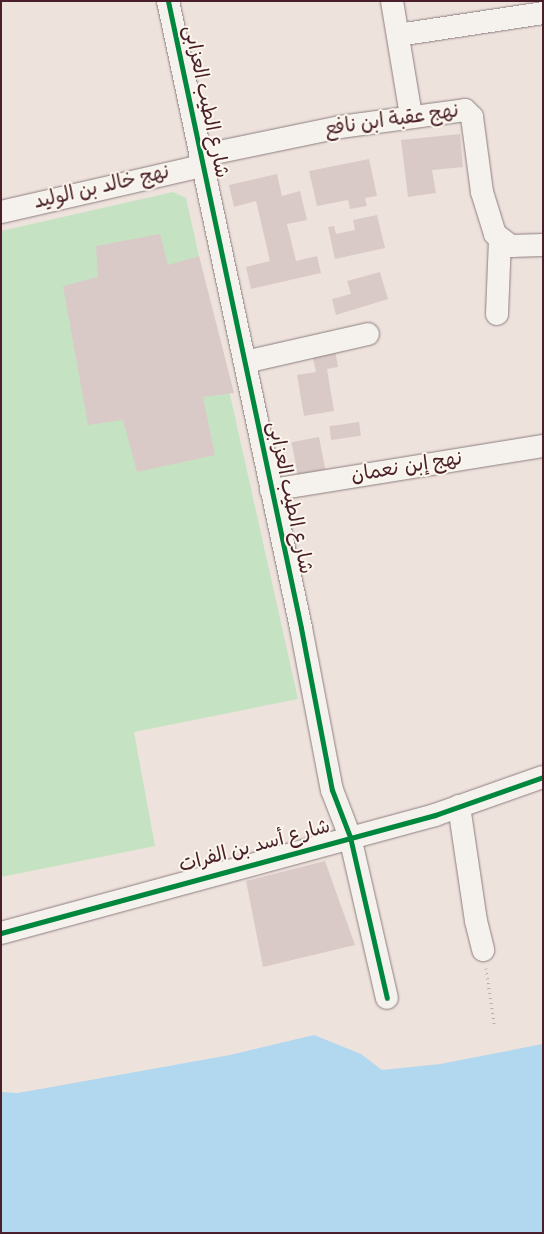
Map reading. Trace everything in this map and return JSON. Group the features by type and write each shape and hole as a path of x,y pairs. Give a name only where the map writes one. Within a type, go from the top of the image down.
{"street":[{"name":"شارع الطيب العزابى","path":"168,1 245,362 332,790 350,838 386,998"},
{"path":"392,1 411,116"},
{"path":"398,35 543,13"},
{"name":"نهج عقبة ابن نافع","path":"201,161 411,116 462,110 471,113 482,192 491,225 500,240"},
{"name":"نهج خالد بن الوليد","path":"1,212 201,161"},
{"path":"497,314 500,240 511,246 543,245"},
{"path":"245,362 368,334"},
{"name":"نهج إبن نعمان","path":"271,490 543,446"},
{"name":"شارع أسد بن الفرات","path":"1,933 350,838 459,806 543,777"},
{"path":"459,806 476,921 484,950"}],"path":[{"path":"484,950 494,1023"}],"green space":[{"path":"173,192 186,198 298,699 134,732 155,846 1,877 1,231"}],"water":[{"path":"314,1035 361,1054 382,1070 440,1064 543,1044 543,1233 1,1233 1,1092 18,1093 230,1055"}],"building":[{"path":"460,134 463,167 432,170 436,193 408,197 401,140"},
{"path":"369,159 377,196 365,198 367,206 350,209 348,200 317,206 309,171"},
{"path":"277,174 282,196 300,191 307,220 287,224 296,261 317,256 321,273 251,289 246,267 270,261 256,201 234,207 229,185"},
{"path":"377,215 385,248 335,259 328,227 334,226 336,234 355,230 353,220"},
{"path":"160,234 168,265 199,256 234,393 203,397 215,455 137,472 123,420 88,425 63,286 98,277 96,246"},
{"path":"380,272 388,299 336,315 332,299 351,294 347,281"},
{"path":"335,350 338,367 327,369 334,411 304,416 297,375 316,372 312,354"},
{"path":"359,422 361,436 331,440 329,426"},
{"path":"319,437 325,469 298,475 292,442"},
{"path":"325,861 355,945 263,967 246,881"}],"cycle path":[{"path":"168,1 301,628 332,790 350,837 387,998"},
{"path":"1,933 435,815 543,777"}]}
